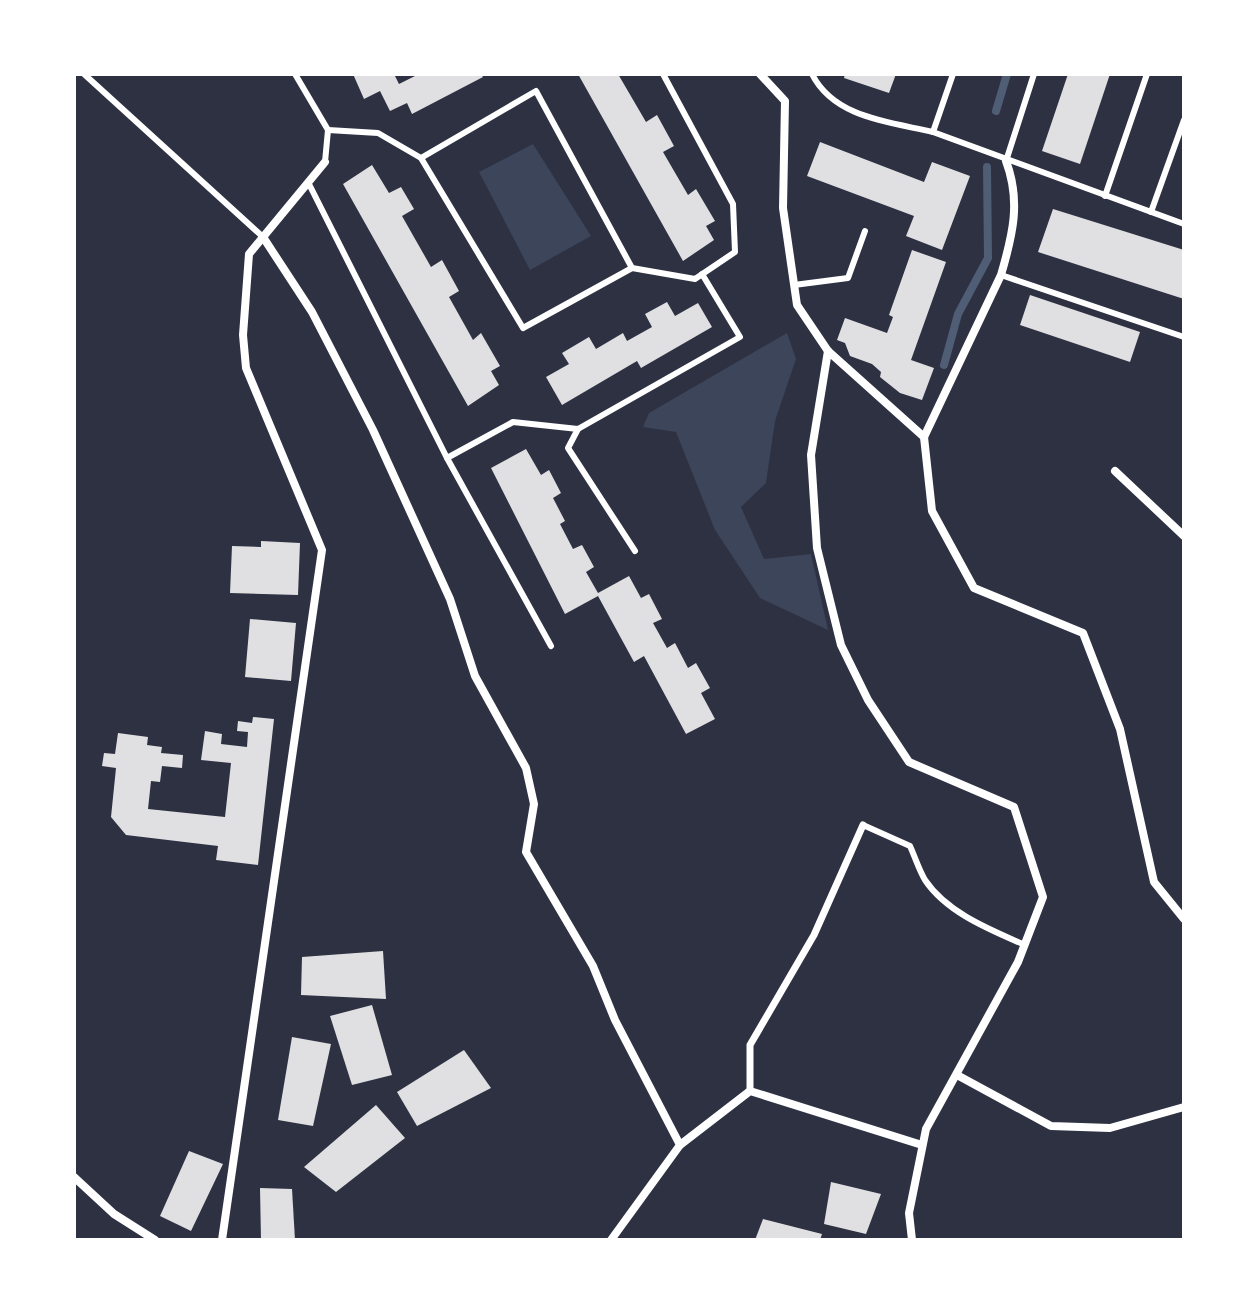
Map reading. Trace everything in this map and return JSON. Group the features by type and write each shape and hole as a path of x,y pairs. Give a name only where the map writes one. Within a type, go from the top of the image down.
{"street":[{"path":"760,74 785,101 783,208 797,305 828,351 924,437"},
{"path":"1006,161 1016,189 1001,275 924,437 932,511 974,588 1083,633 1120,729 1154,882 1184,919"},
{"path":"222,1240 322,550 246,368 243,335 249,254 325,162"},
{"path":"263,237 312,312 373,430 450,599 475,676 526,768 534,804 526,852 593,966 615,1020 680,1145"},
{"path":"828,351 811,455 817,548 841,645 893,743 909,762 1014,807 1043,897 1025,945 926,1129 909,1213 912,1240"},
{"path":"1115,471 1184,536"},
{"path":"750,1091 750,1045 780,999 814,935 863,825"},
{"path":"957,1075 1051,1126 1110,1128 1184,1107"},
{"path":"611,1240 680,1145 750,1091"},
{"path":"750,1091 922,1145"},
{"path":"74,1177 114,1214 155,1240"}],"lane":[{"path":"84,74 263,237"},
{"path":"295,74 328,130 325,162"},
{"path":"328,130 378,133 421,158 523,328 632,268 695,279 735,252 733,204 663,74"},
{"path":"812,74 817,84 851,113 933,132 1184,224"},
{"path":"933,132 953,74"},
{"path":"1006,161 1034,74"},
{"path":"1105,196 1147,74"},
{"path":"421,158 536,91 632,268"},
{"path":"1151,212 1184,120"},
{"path":"309,184 447,458 551,646"},
{"path":"794,285 848,278 865,231"},
{"path":"635,551 568,448 578,429 740,337 702,274"},
{"path":"1001,275 1184,337"},
{"path":"447,458 513,422 578,429"},
{"path":"863,825 910,846 926,881 952,905 979,925 1025,945"}],"shaded area":[{"path":"533,144 591,236 530,270 479,172"},
{"path":"787,333 796,359 775,421 766,483 741,507 764,559 811,554 828,630 760,598 715,530 676,432 643,427 649,413"}],"building":[{"path":"353,74 394,74 399,84 419,74 481,74 483,77 412,114 407,103 390,111 380,91 364,99"},
{"path":"578,74 618,74 646,122 657,115 674,146 663,152 688,195 696,189 715,221 706,226 714,240 683,261"},
{"path":"845,74 896,74 889,93 844,78"},
{"path":"1068,74 1110,74 1080,164 1042,151"},
{"path":"820,142 924,182 932,162 970,176 942,250 906,236 914,216 807,176"},
{"path":"372,165 389,193 401,187 414,209 402,216 431,267 442,260 459,291 449,297 473,340 481,333 500,366 491,371 499,385 468,406 343,184"},
{"path":"1053,209 1184,250 1184,299 1038,252"},
{"path":"912,250 946,262 911,360 934,368 922,400 900,393 880,377 881,372 872,364 850,356 845,343 837,340 845,318 887,333 893,317 889,315"},
{"path":"1030,295 1140,332 1130,362 1020,325"},
{"path":"667,302 675,316 698,303 712,327 641,368 637,361 562,405 546,377 569,364 562,353 589,337 596,349 623,333 627,341 652,327 645,314"},
{"path":"526,449 541,475 549,470 561,493 553,498 565,521 560,524 573,549 582,545 594,567 586,572 598,593 629,576 641,598 649,594 662,619 653,623 667,648 675,643 688,668 696,663 710,688 701,693 715,719 686,734 644,656 634,662 598,596 565,614 491,468"},
{"path":"261,541 300,543 298,595 230,593 232,546 261,547"},
{"path":"250,619 296,623 291,681 245,677"},
{"path":"253,717 274,719 258,865 216,860 218,846 126,835 111,817 116,768 102,766 104,753 115,754 118,733 148,737 147,745 162,747 161,753 183,755 182,768 162,766 160,782 151,781 148,809 225,817 231,763 201,760 205,731 222,734 221,744 247,747 248,732 237,731 238,721 252,723"},
{"path":"383,951 386,999 301,995 302,957"},
{"path":"372,1005 392,1075 352,1085 330,1016"},
{"path":"292,1037 331,1044 313,1126 278,1120"},
{"path":"464,1050 491,1088 417,1126 397,1092"},
{"path":"376,1105 405,1138 336,1192 304,1167"},
{"path":"189,1151 223,1164 191,1231 160,1216"},
{"path":"831,1182 881,1194 866,1234 824,1224"},
{"path":"260,1188 292,1189 295,1240 261,1240"},
{"path":"763,1219 822,1234 820,1240 755,1240"}],"waterway":[{"path":"996,111 1007,74"},
{"path":"944,365 958,314 988,258 987,167"}]}
